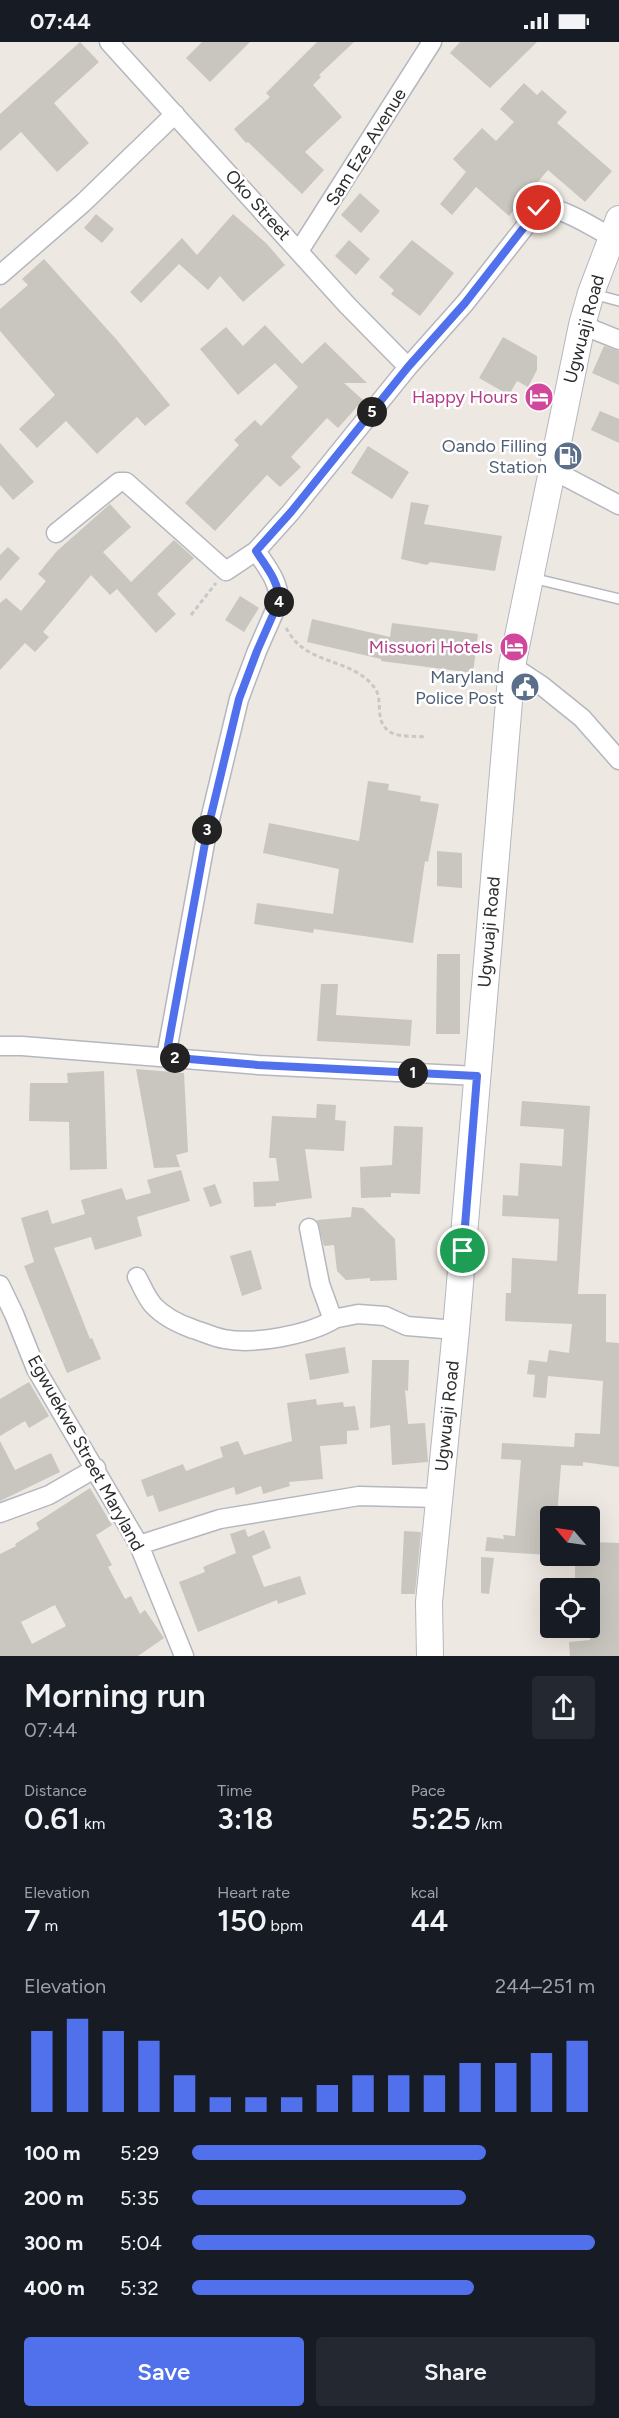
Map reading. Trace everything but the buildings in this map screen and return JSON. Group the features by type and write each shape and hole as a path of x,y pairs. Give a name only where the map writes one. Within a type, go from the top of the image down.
{"main road":[{"name":"Ugwuaji Road","path":"430,1656 429,1602 456,1330 512,666 582,325 591,293 616,226"}],"street":[{"name":"Oko Street","path":"109,42 347,305 408,367"},
{"name":"Sam Eze Avenue","path":"299,251 432,42"},
{"path":"0,274 83,203 175,114"},
{"path":"56,533 119,482 126,482 226,571 256,551 291,512 408,367 465,303 539,208 547,206 616,226"},
{"path":"582,325 619,340"},
{"path":"551,469 619,505"},
{"path":"166,1057 207,832 239,699 279,601 279,592 269,569 256,551"},
{"path":"512,666 542,685 582,718 619,760"},
{"path":"0,1046 258,1065 477,1076"},
{"path":"309,1228 320,1284 333,1319"},
{"path":"137,1277 148,1299 160,1311 186,1326 226,1340 247,1341 279,1337 322,1326 333,1319 358,1314 385,1316 407,1326 456,1330"},
{"name":"Egwuekwe Street Maryland","path":"0,1285 36,1369 140,1545 184,1656"},
{"path":"0,1513 49,1495 96,1468"},
{"path":"140,1545 220,1519 359,1496 439,1498"}],"lane":[{"path":"591,293 619,301"},
{"path":"530,578 619,599"}],"path":[{"path":"191,615 226,571"},
{"path":"274,615 283,622 296,643 356,672 372,684 378,692 380,719 392,733 424,737"}],"place":[{"name":"Happy Hours","path":"539,397"},
{"name":"Oando Filling Station","path":"568,456"},
{"name":"Missuori Hotels","path":"514,647"},
{"name":"Maryland Police Post","path":"525,687"}],"route":[{"path":"463,1251 477,1076 258,1065 166,1057 207,832 239,699 279,601 279,592 274,579 256,551 291,512 408,367 465,303 539,208"}]}
